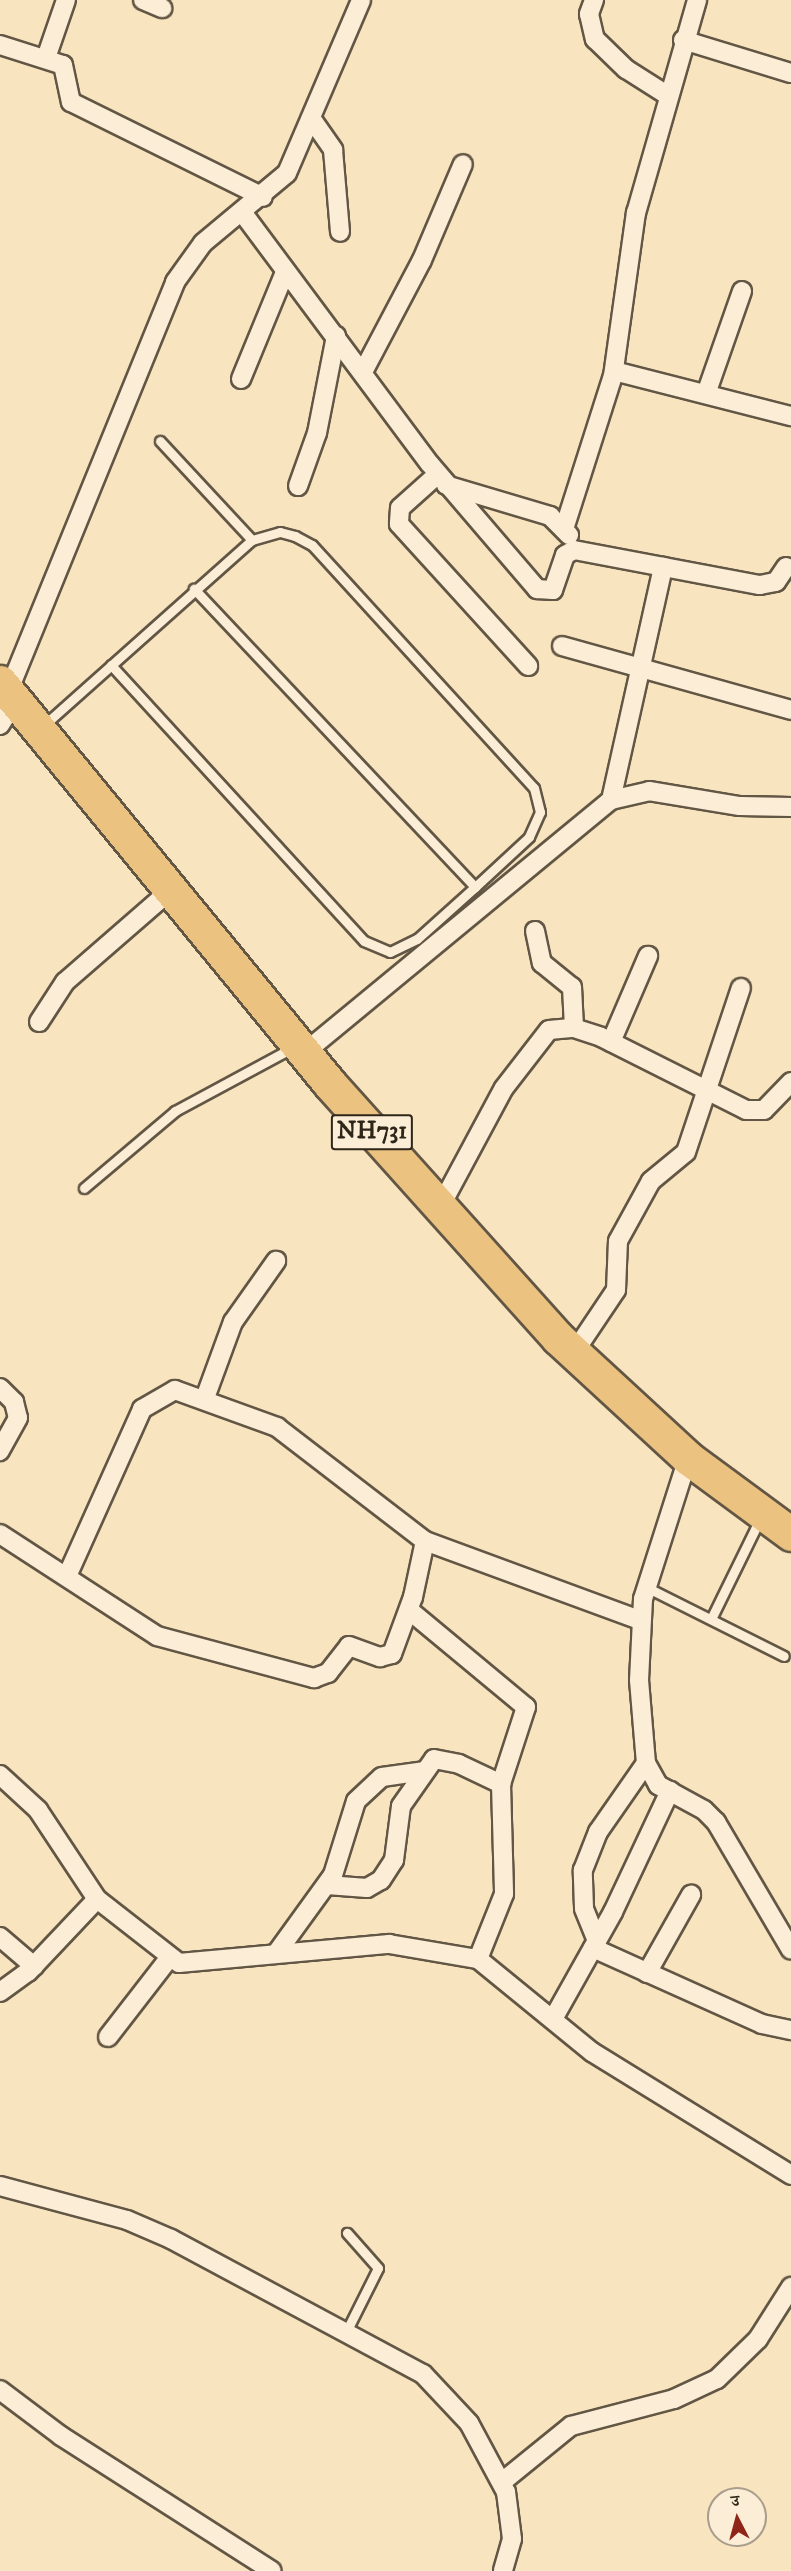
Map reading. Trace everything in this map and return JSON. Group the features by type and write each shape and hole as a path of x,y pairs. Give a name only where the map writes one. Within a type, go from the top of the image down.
{"highway":[{"name":"NH731","path":"6,700 39,730 301,1049 439,1209 573,1354 688,1458 761,1516 791,1534"}],"street":[{"path":"46,58 66,0"},
{"path":"143,0 162,8"},
{"path":"6,700 175,282 203,243 263,197 287,173 361,0"},
{"path":"594,0 589,14 596,39 626,69 667,95"},
{"path":"565,526 614,371 636,213 667,95 697,0"},
{"path":"683,40 791,73"},
{"path":"0,45 46,58 66,68 72,102 263,197"},
{"path":"311,118 333,150 340,232"},
{"path":"364,370 422,260 463,164"},
{"path":"242,212 285,272 364,370 442,479 543,592 553,590 565,555 574,550 759,585 776,582 786,567"},
{"path":"242,379 285,272"},
{"path":"706,394 742,291"},
{"path":"298,486 316,433 336,336"},
{"path":"614,371 791,416"},
{"path":"442,479 550,516 565,526 574,550"},
{"path":"442,479 400,508 399,524 528,666"},
{"path":"610,800 642,671 663,567"},
{"path":"562,646 642,671 791,710"},
{"path":"301,1049 610,800 649,791 740,807 791,807"},
{"path":"39,1022 65,982 171,890"},
{"path":"535,931 542,963 572,987 574,1028"},
{"path":"611,1042 648,956"},
{"path":"573,1354 615,1290 622,1232 656,1175 686,1152 709,1091 741,988"},
{"path":"439,1209 504,1088 537,1039 549,1030 574,1028 611,1042 709,1091 757,1111 773,1105 791,1082"},
{"path":"205,1398 232,1322 276,1261"},
{"path":"0,1388 14,1402 18,1418 0,1451"},
{"path":"68,1574 142,1409 175,1390 205,1398 277,1427 425,1541 640,1620"},
{"path":"688,1458 646,1587 640,1620 646,1763 658,1785 716,1822 791,1950"},
{"path":"0,1534 68,1574 157,1636 314,1678 328,1673 349,1646 380,1657 392,1654 409,1610 425,1541"},
{"path":"409,1610 526,1707 501,1784 498,1821 507,1874 478,1959"},
{"path":"327,1885 367,1888 381,1880 394,1860 401,1806 434,1760 445,1759 501,1784"},
{"path":"646,1763 598,1832 583,1870 584,1908 595,1944 647,1973 762,2024 791,2030"},
{"path":"279,1952 327,1885 356,1801 382,1777 424,1771"},
{"path":"0,1776 38,1810 97,1899 170,1957 196,1965 228,1955 389,1944 478,1959 618,2069 791,2175"},
{"path":"553,2019 595,1944 670,1791"},
{"path":"647,1973 691,1895"},
{"path":"0,1992 34,1966 97,1899"},
{"path":"0,1937 34,1966"},
{"path":"108,2037 170,1957"},
{"path":"0,2186 127,2220 347,2330 423,2374 450,2397 502,2482 512,2539 503,2571"},
{"path":"502,2482 571,2426 674,2398 717,2379 758,2339 791,2287"},
{"path":"0,2390 61,2436 272,2571"}],"lane":[{"path":"160,441 252,540"},
{"path":"39,730 194,590 252,540 280,532 312,545 534,788 540,813 529,837 403,949 390,952 363,941 111,665"},
{"path":"194,590 475,887"},
{"path":"84,1188 175,1111 301,1049"},
{"path":"711,1619 761,1516"},
{"path":"646,1587 784,1656"},
{"path":"347,2233 378,2268 347,2330"}]}
